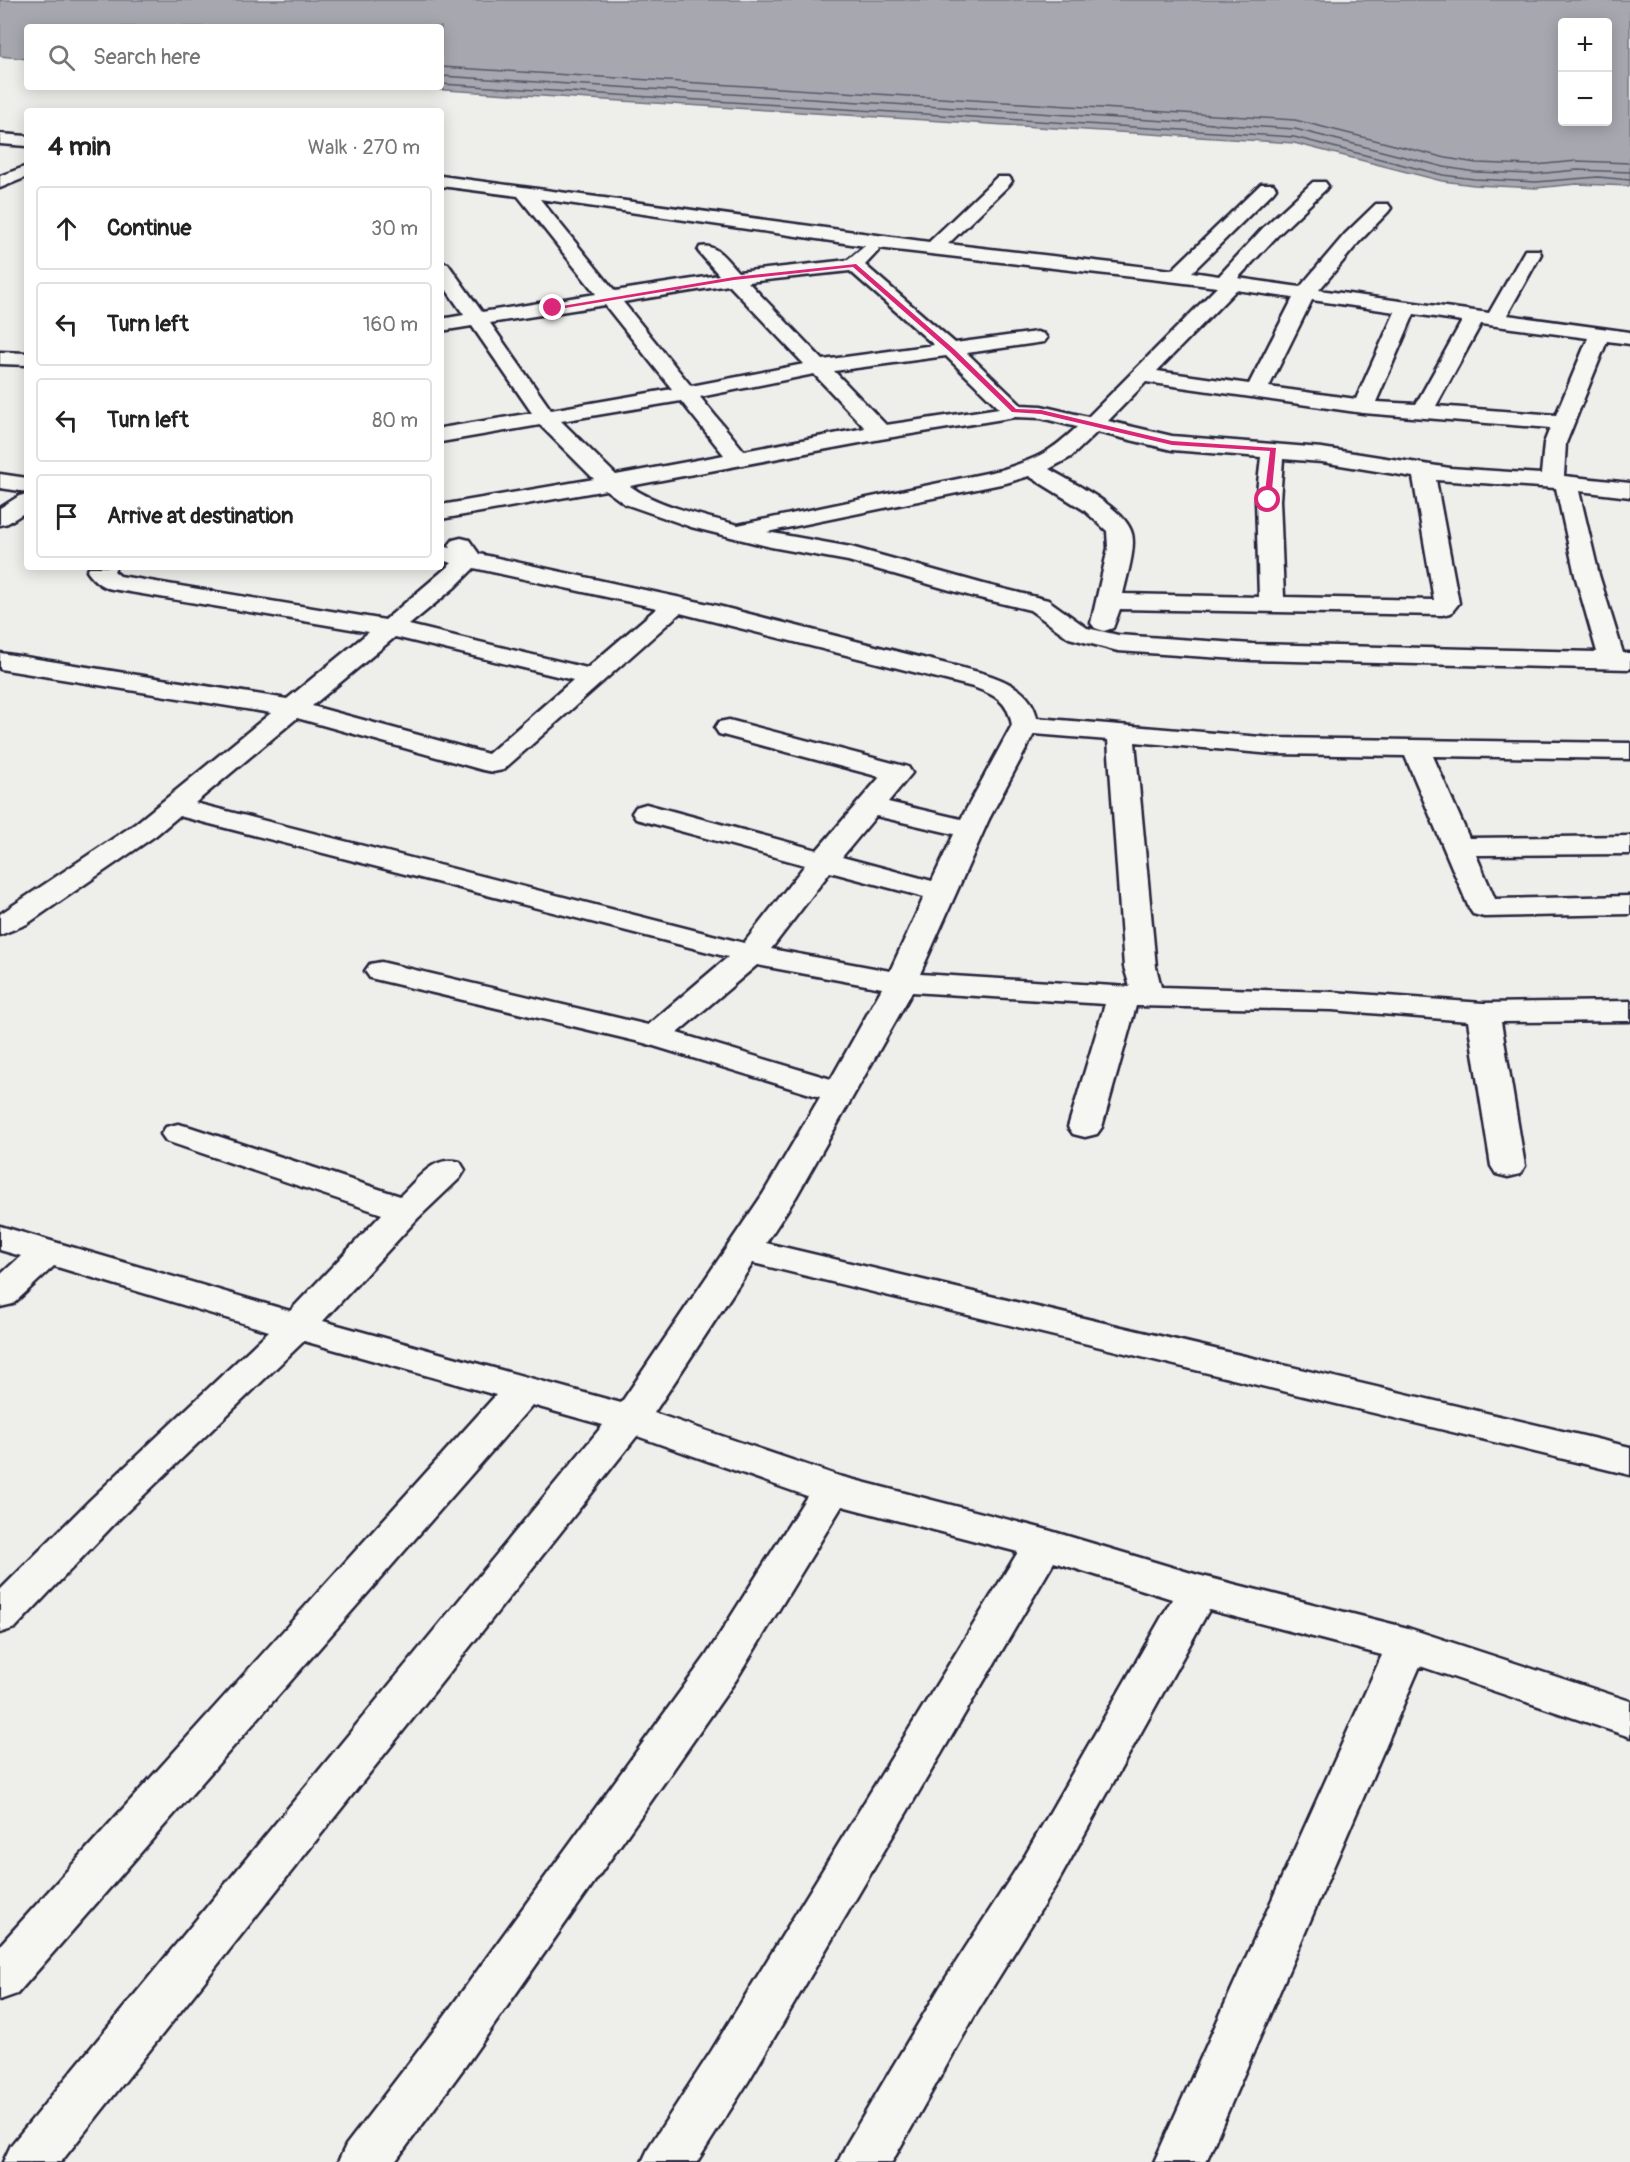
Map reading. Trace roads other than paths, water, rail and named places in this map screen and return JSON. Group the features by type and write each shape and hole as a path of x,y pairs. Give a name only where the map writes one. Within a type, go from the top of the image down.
{"street":[{"path":"0,139 24,141"},
{"path":"0,183 24,172"},
{"path":"444,181 524,190 878,242 1177,276 1630,338"},
{"path":"933,249 1003,181"},
{"path":"735,531 1033,469 1064,452 1228,283 1270,232 1319,186"},
{"path":"1177,276 1267,188"},
{"path":"524,190 612,297 738,458"},
{"path":"1256,392 1305,294 1352,238 1382,208"},
{"path":"444,324 734,278 854,265 878,242"},
{"path":"707,251 881,432"},
{"path":"1423,411 1485,318 1532,254"},
{"path":"854,265 951,350 1015,411"},
{"path":"444,273 546,418 611,483 633,499 699,522 771,540 851,554 980,591 1039,605 1078,633 1101,640 1149,647 1438,658 1621,661 1587,575 1559,482 1555,443 1600,334"},
{"path":"1363,407 1407,308"},
{"path":"444,435 688,393 818,367 1037,338"},
{"path":"0,358 24,359"},
{"path":"1141,375 1363,407 1562,422"},
{"path":"444,513 881,432 975,420 1015,411 1041,412 1172,443 1273,450 1423,472 1559,482 1630,490"},
{"path":"1272,605 1268,500 1273,450"},
{"path":"1033,469 1100,511 1118,528 1122,537 1101,640"},
{"path":"1109,601 1430,609 1446,607 1423,472"},
{"path":"0,481 24,485"},
{"path":"0,518 24,503"},
{"path":"0,926 16,918 145,830 446,582 456,556 444,522"},
{"path":"28,2162 564,1497 630,1419 779,1197 840,1092 901,982 971,830 1025,725 1022,709 1006,693 987,683 954,673 718,614 456,556"},
{"path":"101,570 99,572 112,582 389,628 592,677"},
{"path":"0,661 291,708 493,764 675,605"},
{"path":"1025,725 1273,746 1630,751"},
{"path":"654,1036 751,954 823,861 898,773 729,729"},
{"path":"1085,1127 1136,996 1140,966 1121,732"},
{"path":"1414,747 1484,908 1630,905"},
{"path":"173,806 751,954 901,982 1136,996 1332,1001 1483,1013 1630,1011"},
{"path":"870,806 971,830"},
{"path":"646,813 942,893"},
{"path":"1457,847 1630,845"},
{"path":"381,971 654,1036 840,1092"},
{"path":"1483,1013 1508,1166"},
{"path":"178,1134 406,1210"},
{"path":"0,1617 104,1510 297,1326 406,1210 448,1170"},
{"path":"0,1238 297,1326 630,1419 832,1490 1044,1544 1198,1591 1408,1645 1630,1719"},
{"path":"744,1250 1630,1461"},
{"path":"0,1295 46,1253"},
{"path":"0,1979 523,1390"},
{"path":"364,2162 456,2039 721,1668 832,1490"},
{"path":"668,2162 730,2066 1044,1544"},
{"path":"864,2162 957,2002 1042,1868 1198,1591"},
{"path":"1180,2162 1408,1645"}],"water":[{"path":"0,0 1630,0 1630,186 1577,184 1536,188 1442,181 1294,143 444,90 444,24 24,24 24,59 0,56"}]}
